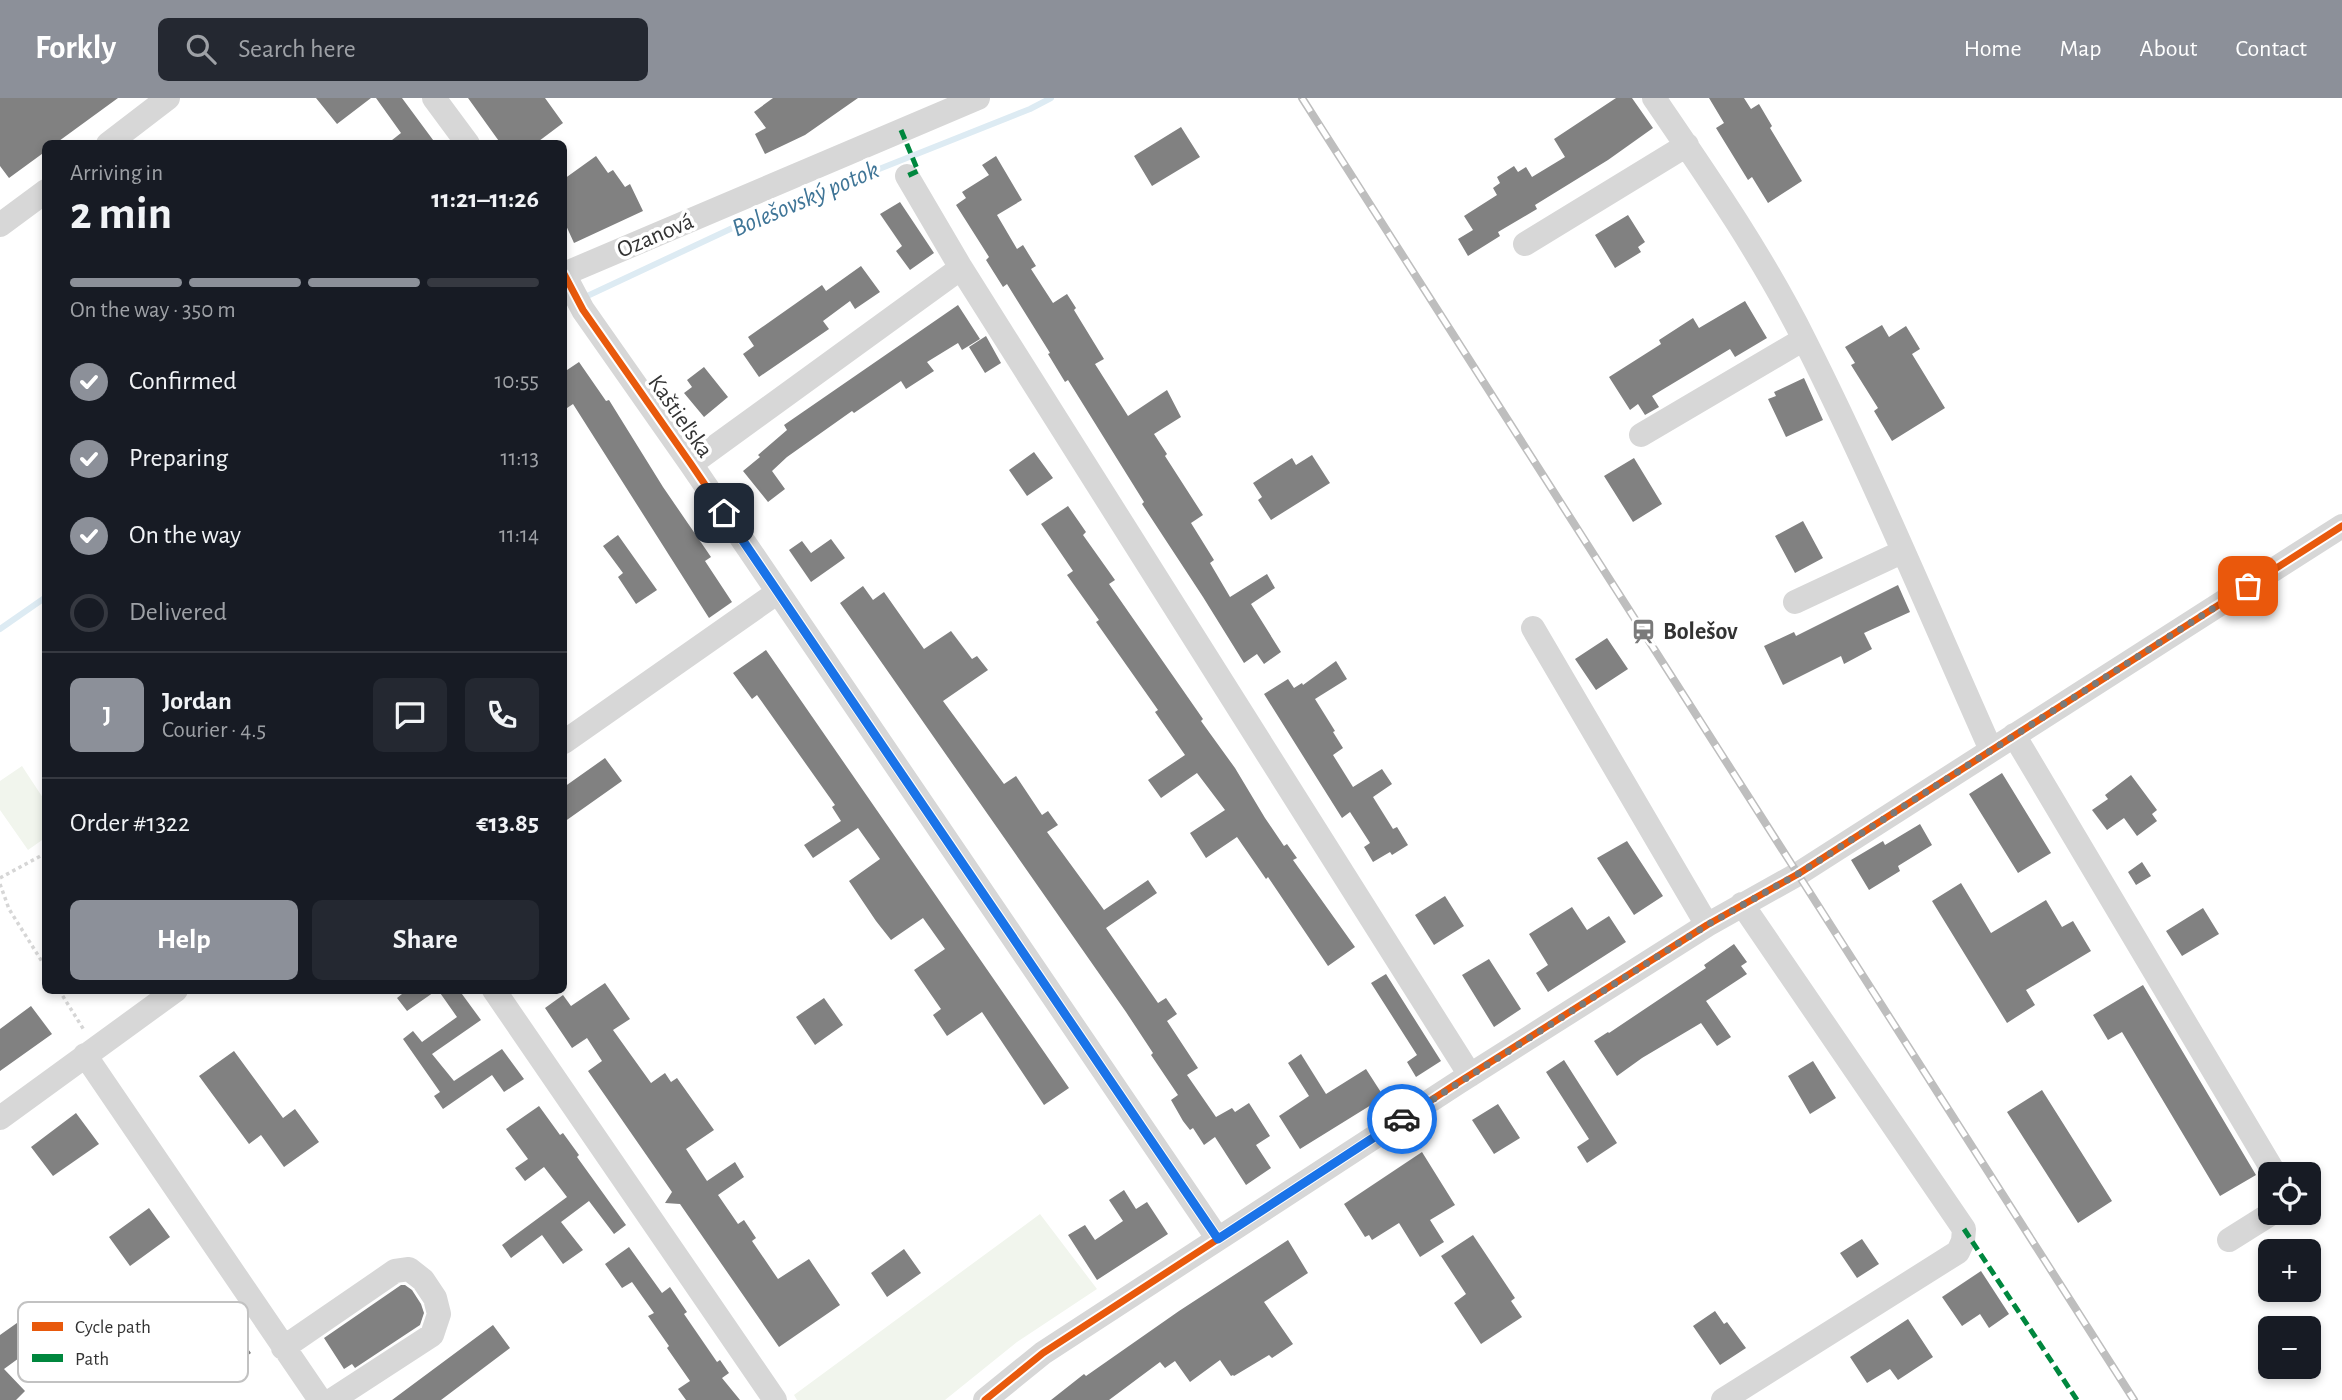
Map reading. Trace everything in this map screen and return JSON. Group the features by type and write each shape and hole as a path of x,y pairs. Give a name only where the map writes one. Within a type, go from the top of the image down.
{"street":[{"path":"113,140 168,98"},
{"path":"434,98 465,140"},
{"name":"Ozanová","path":"571,288 978,98"},
{"path":"1654,98 1750,242 1804,339 1991,750"},
{"path":"1525,244 1687,145"},
{"path":"907,176 961,268 1470,1075"},
{"path":"0,225 42,194"},
{"path":"691,464 961,268"},
{"name":"Kaštieľska","path":"571,288 1218,1239"},
{"path":"1641,435 1804,339"},
{"path":"985,1400 1043,1353 1470,1075 1707,925 1798,874 2342,526"},
{"path":"1795,603 1902,552"},
{"path":"567,740 778,592"},
{"path":"1533,628 1707,925"},
{"path":"2014,735 2268,1162"},
{"path":"1723,1400 1958,1252 1964,1229 1742,904"},
{"path":"0,1118 86,1045 169,994"},
{"path":"497,994 775,1400"},
{"path":"86,1045 283,1348 320,1400"},
{"path":"2229,1240 2258,1222"},
{"path":"283,1348 395,1271 409,1269 423,1280 435,1298 439,1314 432,1335 332,1400"}],"path":[{"path":"0,878 42,855"},
{"path":"0,884 9,909 42,962"},
{"path":"61,994 86,1045"}],"shaded area":[{"path":"22,766 42,796 42,840 28,850 0,810 0,781"},
{"path":"1040,1214 1097,1289 1017,1342 945,1400 797,1400 794,1395"}],"building":[{"path":"0,98 118,98 60,140 42,140 42,154 9,178 0,166"},
{"path":"316,98 371,98 337,124"},
{"path":"376,98 402,98 433,140 392,140 401,133"},
{"path":"468,98 545,98 563,123 540,140 498,140"},
{"path":"773,98 858,98 805,135 765,154 755,134 766,128 754,112"},
{"path":"1616,98 1632,98 1653,128 1608,160 1535,205 1537,209 1498,232 1500,236 1468,256 1458,239 1473,230 1464,216 1497,195 1493,188 1500,183 1497,177 1514,166 1518,172 1526,167 1532,177 1565,157 1554,139"},
{"path":"1709,98 1744,98 1751,109 1759,104 1802,181 1768,203 1752,177 1748,180 1716,128 1724,123"},
{"path":"1181,127 1200,157 1152,186 1134,156"},
{"path":"596,156 608,173 613,170 625,187 630,184 643,211 574,243 567,228 567,177"},
{"path":"996,156 1022,200 997,215 1017,249 1023,245 1036,266 1031,269 1053,303 1067,294 1104,359 1095,364 1128,416 1167,390 1181,417 1154,434 1203,515 1191,523 1214,560 1210,563 1230,597 1267,574 1275,588 1251,604 1281,652 1264,664 1257,654 1244,663 1142,504 1144,502 1068,380 1065,382 1007,284 1003,287 986,260 989,257 956,205 966,198 962,192 989,175 982,165"},
{"path":"900,202 934,253 910,270 896,251 902,246 880,214"},
{"path":"1628,215 1645,242 1638,247 1641,252 1615,268 1595,235"},
{"path":"861,266 880,292 855,309 850,301 823,321 829,329 759,377 743,354 754,346 748,337 822,285 826,291"},
{"path":"1745,301 1767,338 1735,357 1730,349 1652,396 1659,407 1645,415 1638,404 1630,410 1609,377 1661,344 1659,340 1693,318 1699,328"},
{"path":"958,305 980,339 962,350 958,343 927,362 934,371 906,389 901,381 854,413 852,411 787,457 772,471 785,489 768,502 743,471 787,430 784,425"},
{"path":"1882,325 1889,337 1906,326 1920,349 1912,354 1945,408 1892,441 1874,411 1878,408 1851,365 1855,363 1845,347"},
{"path":"986,336 1001,363 985,373 969,347"},
{"path":"579,362 606,401 609,400 663,487 711,557 705,561 732,602 709,618 573,404 567,408 567,370"},
{"path":"704,367 728,397 704,417 684,393 692,387 687,380"},
{"path":"1804,378 1823,420 1786,437 1768,399 1776,396 1774,392"},
{"path":"1034,452 1053,478 1027,496 1009,470"},
{"path":"1312,455 1330,483 1271,520 1258,500 1262,497 1253,483 1292,458 1296,465"},
{"path":"1634,458 1662,504 1633,522 1604,476"},
{"path":"1068,506 1086,532 1083,535 1115,580 1109,584 1203,719 1201,721 1235,768 1284,846 1287,844 1297,858 1293,860 1355,947 1328,966 1268,877 1266,879 1237,837 1206,858 1190,833 1225,810 1197,773 1161,798 1148,780 1185,755 1155,712 1158,710 1096,622 1099,620 1067,575 1073,571 1041,524"},
{"path":"1803,521 1823,558 1795,573 1775,536"},
{"path":"618,535 657,590 636,604 618,577 623,573 603,546"},
{"path":"831,539 845,558 811,582 789,550 802,541 811,553"},
{"path":"1898,585 1910,612 1864,633 1872,649 1844,664 1841,656 1783,685 1764,646 1794,632 1796,636"},
{"path":"863,586 873,600 884,592 924,649 951,631 972,659 977,656 988,670 943,701 1004,784 1016,776 1042,815 1048,811 1058,825 1047,832 1104,910 1148,880 1157,893 1106,928 1158,1003 1166,998 1177,1014 1167,1021 1198,1068 1187,1075 1216,1117 1232,1108 1235,1112 1249,1103 1270,1136 1256,1145 1271,1168 1246,1185 1215,1137 1204,1145 1193,1128 1190,1130 1183,1121 1171,1100 1178,1095 1126,1012 840,603"},
{"path":"1607,638 1628,669 1596,690 1575,659"},
{"path":"766,650 1069,1088 1044,1105 982,1012 947,1036 933,1015 941,1009 914,970 945,949 923,918 891,940 876,921 849,881 880,859 858,828 813,858 804,845 841,821 832,807 835,805 757,695 752,699 733,673"},
{"path":"1336,661 1347,679 1315,699 1343,748 1333,755 1353,787 1382,769 1392,784 1373,797 1393,829 1397,827 1408,845 1373,862 1364,847 1370,843 1350,812 1342,818 1264,694 1288,679 1294,688 1302,683 1303,685"},
{"path":"605,758 622,781 567,820 567,785"},
{"path":"2002,773 2051,853 2018,873 1969,794"},
{"path":"2131,775 2157,810 2152,814 2157,821 2137,836 2124,818 2107,830 2092,810 2108,799 2105,795"},
{"path":"1920,824 1932,845 1898,866 1900,871 1869,890 1851,860 1883,841 1885,845"},
{"path":"1627,841 1663,896 1634,915 1597,858"},
{"path":"2142,862 2151,876 2136,885 2128,872"},
{"path":"1961,883 1991,933 2046,900 2062,927 2073,921 2091,951 2026,990 2035,1005 2007,1023 1932,901"},
{"path":"1445,896 1464,926 1434,945 1415,915"},
{"path":"1572,907 1587,930 1609,916 1626,942 1548,992 1536,973 1548,965 1529,934"},
{"path":"2203,908 2219,934 2182,956 2166,931"},
{"path":"1734,944 1747,962 1741,966 1747,974 1706,1001 1731,1037 1717,1046 1701,1023 1617,1076 1594,1041 1706,968 1704,965"},
{"path":"1489,959 1521,1009 1494,1027 1462,975"},
{"path":"1386,974 1441,1061 1416,1077 1407,1062 1417,1055 1371,983"},
{"path":"605,983 630,1019 613,1030 651,1083 665,1073 671,1082 677,1078 714,1130 686,1149 707,1181 735,1162 744,1177 718,1195 738,1224 744,1220 756,1238 752,1241 778,1279 809,1259 840,1305 779,1347 680,1204 665,1203 672,1192 588,1071 602,1061 587,1038 572,1048 545,1008 563,995 571,1006"},
{"path":"2143,985 2256,1175 2220,1196 2122,1032 2108,1040 2093,1015"},
{"path":"402,994 431,994 407,1011 397,998"},
{"path":"441,994 462,994 481,1020 432,1054 454,1081 502,1049 524,1079 504,1092 492,1075 443,1109 434,1096 440,1092 403,1039 413,1031 422,1042 457,1017"},
{"path":"824,998 843,1025 815,1045 796,1017"},
{"path":"31,1006 52,1034 0,1071 0,1029"},
{"path":"234,1051 283,1118 295,1109 319,1142 284,1167 261,1135 249,1144 199,1076"},
{"path":"1301,1054 1326,1094 1366,1069 1384,1097 1300,1149 1279,1116 1309,1096 1288,1063"},
{"path":"1564,1060 1617,1143 1587,1163 1577,1147 1589,1139 1546,1072"},
{"path":"1813,1061 1836,1098 1810,1114 1788,1076"},
{"path":"2042,1090 2112,1201 2078,1223 2007,1112"},
{"path":"1498,1104 1520,1138 1494,1154 1472,1120"},
{"path":"539,1106 560,1135 563,1133 626,1225 614,1234 589,1201 561,1222 583,1250 563,1264 542,1235 511,1258 502,1245 567,1197 544,1167 525,1181 515,1168 528,1159 506,1129"},
{"path":"76,1113 99,1144 53,1176 31,1147"},
{"path":"1422,1152 1455,1205 1430,1220 1444,1242 1420,1257 1399,1223 1372,1240 1369,1235 1365,1237 1344,1204"},
{"path":"1124,1190 1136,1209 1147,1202 1168,1234 1097,1280 1068,1235 1085,1225 1095,1240 1123,1221 1109,1200"},
{"path":"149,1208 170,1237 130,1266 109,1237"},
{"path":"1473,1235 1515,1298 1511,1301 1522,1317 1481,1344 1454,1303 1466,1294 1441,1256"},
{"path":"1862,1239 1879,1264 1857,1278 1840,1253"},
{"path":"1288,1240 1308,1273 1264,1302 1293,1344 1272,1358 1269,1355 1234,1376 1231,1376 1220,1360 1190,1382 1175,1361 1165,1368 1160,1362 1109,1400 1051,1400 1084,1374 1086,1376"},
{"path":"629,1247 662,1293 670,1287 687,1312 684,1314 717,1362 720,1360 729,1373 722,1378 740,1400 686,1400 678,1389 690,1381 648,1316 654,1313 632,1282 622,1288 605,1264"},
{"path":"904,1249 921,1273 887,1297 871,1273"},
{"path":"1981,1271 2009,1314 1989,1328 1980,1314 1962,1326 1942,1297"},
{"path":"401,1285 412,1290 421,1304 424,1313 420,1325 355,1368 352,1364 344,1369 324,1338"},
{"path":"1715,1311 1724,1324 1727,1322 1746,1348 1720,1365 1693,1326"},
{"path":"1908,1319 1933,1357 1898,1380 1890,1369 1867,1383 1850,1357"},
{"path":"18,1322 18,1359 4,1369 25,1391 16,1400 0,1400 0,1335"},
{"path":"493,1325 510,1348 441,1400 392,1400"}],"waterway":[{"name":"Bolešovský potok","path":"583,298 741,224 1030,109 1051,98"},
{"name":"Bolešovský potok","path":"0,629 42,600"}],"railway":[{"path":"1302,98 2134,1400"}],"marked path":[{"path":"901,130 918,171 907,176"},
{"path":"1964,1229 2077,1400"}],"cycle path":[{"path":"567,280 583,310 691,464 1218,1239"},
{"path":"985,1400 1043,1353 1459,1082 1707,925 1798,874 2342,526"}],"way so far":[{"path":"1402,1119 1707,925 1798,874 2248,586"}],"place":[{"name":"Bolešov","path":"1643,631"}],"route":[{"path":"724,513 1218,1239 1402,1119"}]}
